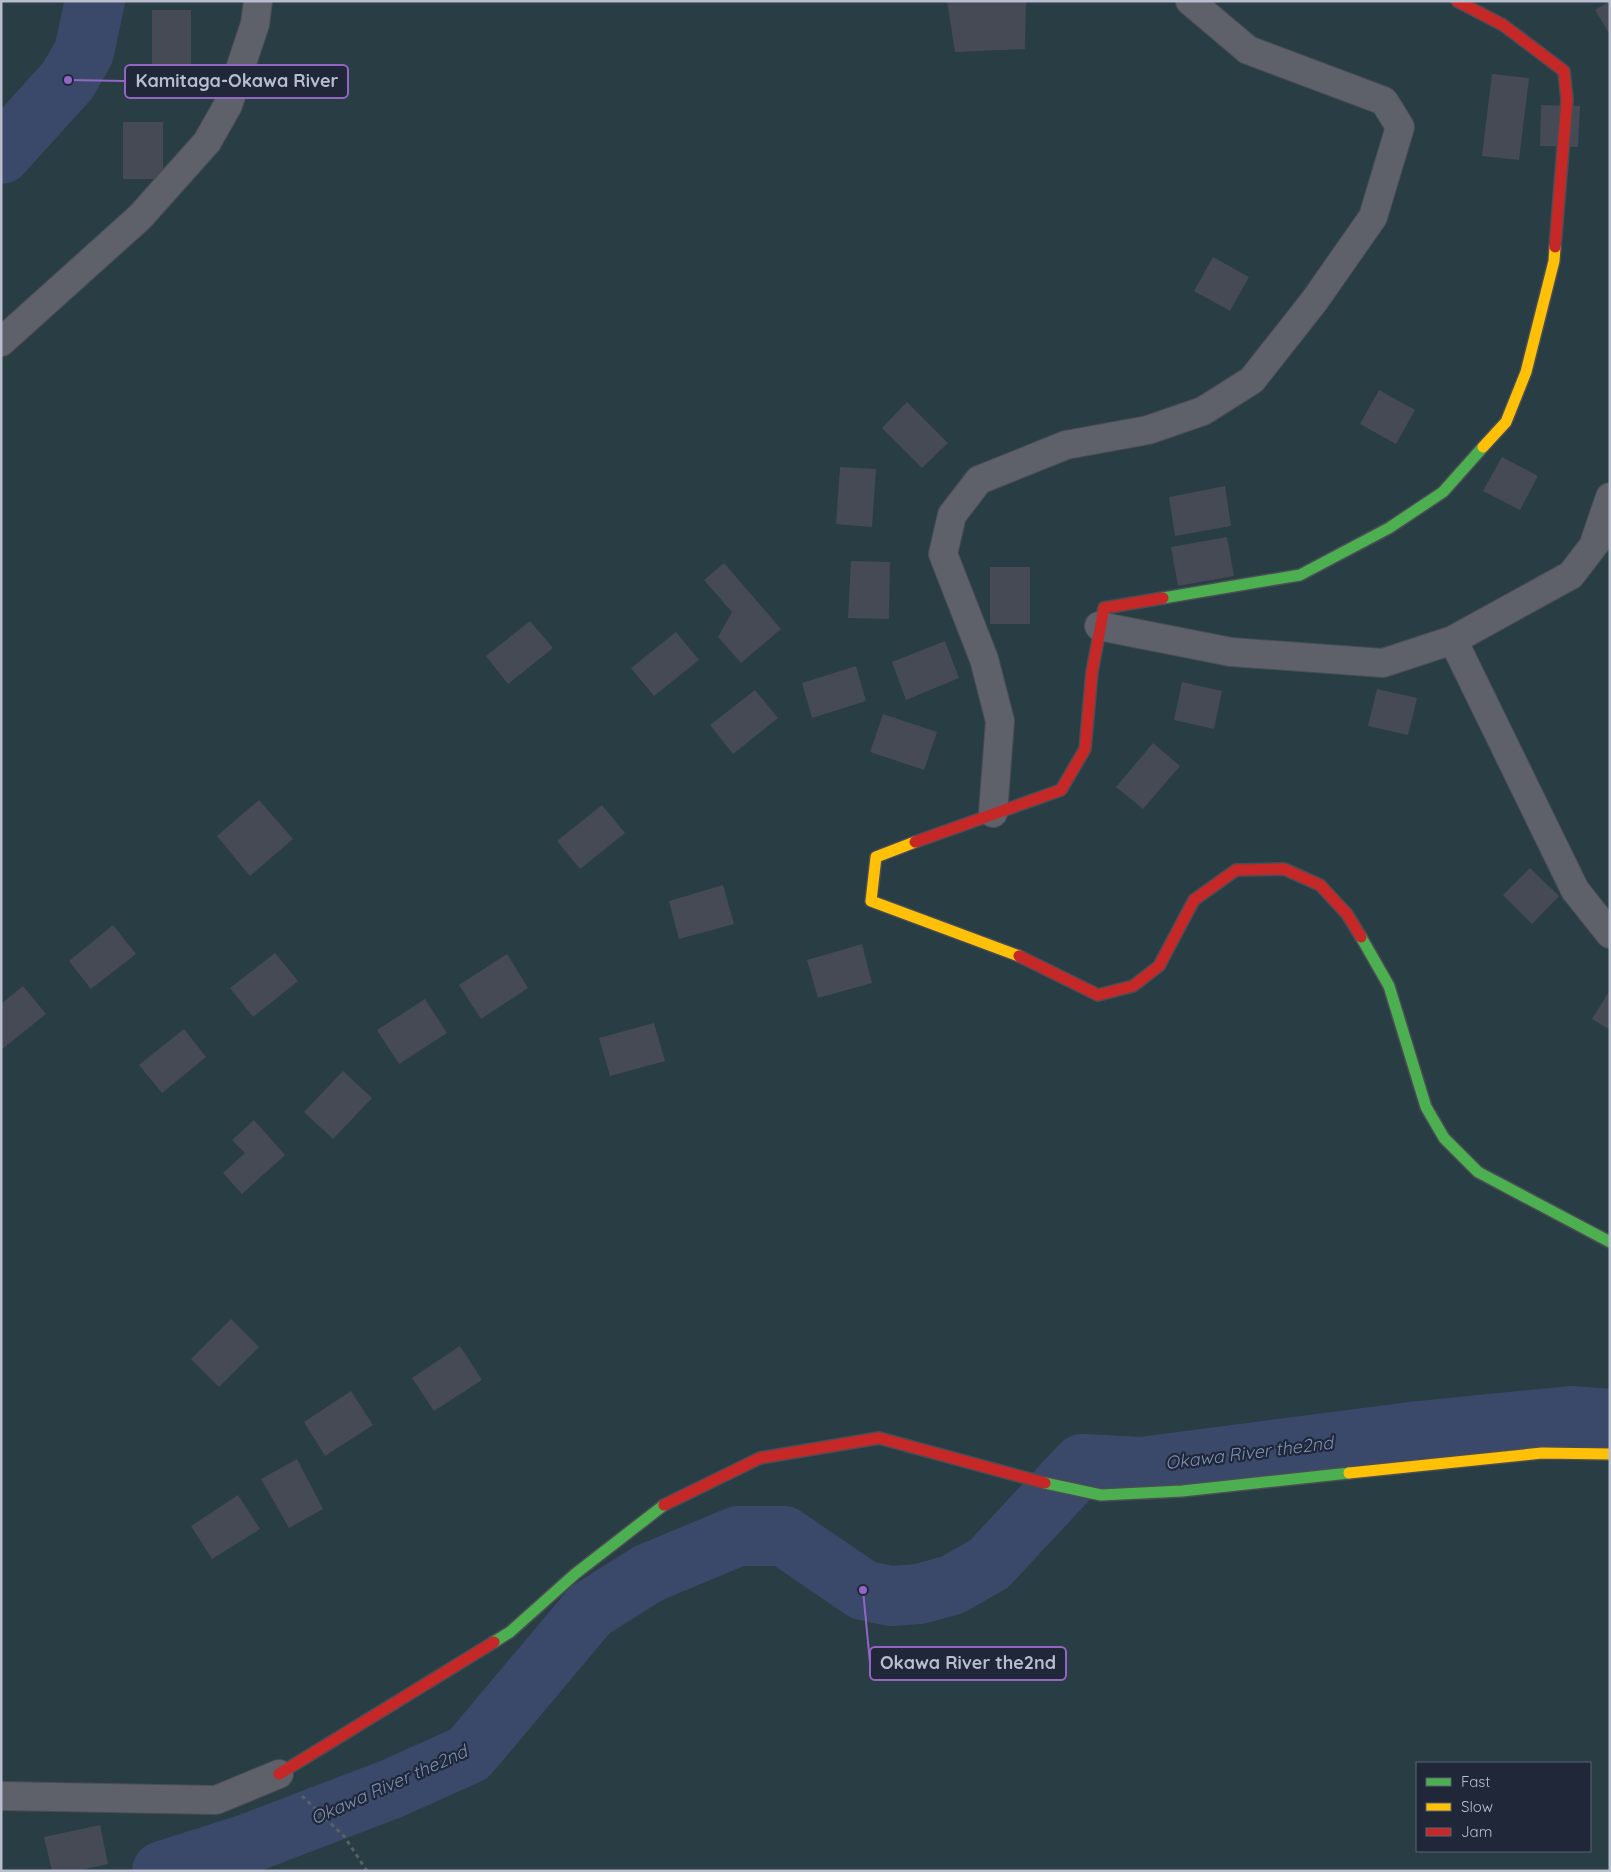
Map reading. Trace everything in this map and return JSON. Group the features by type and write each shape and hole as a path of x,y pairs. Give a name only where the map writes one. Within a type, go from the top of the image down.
{"street":[{"path":"1,342 140,217 207,142 228,105 254,24 258,1"},
{"path":"993,813 1000,721 984,659 942,554 952,515 979,480 1066,445 1148,430 1203,411 1252,380 1315,300 1373,217 1400,127 1384,101 1248,50 1190,1"},
{"path":"1457,1 1503,25 1564,72 1567,100 1554,261 1526,372 1506,422 1443,492 1389,528 1300,575 1104,608 1099,626 1092,672 1085,750 1061,790 993,813 876,857 871,901 1017,955 1098,995 1133,986 1159,966 1194,900 1236,870 1284,869 1320,885 1347,914 1389,986 1426,1107 1444,1138 1478,1172 1610,1242"},
{"path":"1099,626 1231,652 1383,663 1453,640 1571,575 1602,533 1610,497"},
{"path":"1453,640 1575,890 1610,934"},
{"path":"1,1796 216,1800 279,1774 510,1632 575,1574 665,1505 760,1458 879,1438 1014,1476 1101,1495 1182,1492 1542,1453 1610,1454"}],"path":[{"path":"307,1801 344,1836 367,1871"}],"shaded area":[{"path":"1,1 1610,1 1610,1871 1,1871"}],"building":[{"path":"947,1 1026,1 1025,49 955,52"},
{"path":"1610,1 1610,35 1595,10"},
{"path":"152,10 191,10 191,67 152,67"},
{"path":"1492,74 1529,78 1519,160 1482,156"},
{"path":"1541,105 1580,106 1578,147 1540,146"},
{"path":"123,122 163,122 163,179 123,179"},
{"path":"1213,257 1249,277 1230,311 1194,291"},
{"path":"1379,390 1415,410 1396,444 1360,424"},
{"path":"907,402 948,443 922,468 882,428"},
{"path":"1502,457 1538,476 1520,510 1483,491"},
{"path":"840,467 876,469 872,527 836,524"},
{"path":"1225,486 1231,526 1175,536 1169,497"},
{"path":"1227,537 1234,576 1178,586 1171,547"},
{"path":"851,561 890,562 889,619 848,618"},
{"path":"724,563 781,629 741,663 718,637 732,612 704,580"},
{"path":"990,567 1030,567 1030,624 990,624"},
{"path":"530,621 553,648 508,684 486,656"},
{"path":"676,632 699,660 654,696 631,668"},
{"path":"945,641 959,678 906,700 892,662"},
{"path":"856,666 866,701 812,718 802,683"},
{"path":"1182,682 1222,691 1214,729 1174,720"},
{"path":"1377,689 1417,698 1408,735 1368,726"},
{"path":"755,690 778,718 733,754 710,725"},
{"path":"883,714 937,732 924,770 870,752"},
{"path":"1153,743 1180,766 1143,809 1116,787"},
{"path":"259,800 293,839 250,876 217,836"},
{"path":"602,805 625,833 580,869 557,841"},
{"path":"1530,868 1559,896 1532,924 1503,895"},
{"path":"723,885 734,924 679,939 669,901"},
{"path":"113,925 136,954 91,989 69,961"},
{"path":"862,944 872,983 818,998 807,960"},
{"path":"275,953 298,981 253,1017 230,988"},
{"path":"507,954 528,988 481,1019 459,985"},
{"path":"23,986 46,1014 1,1050 1,1004"},
{"path":"1610,990 1610,1030 1592,1019"},
{"path":"425,999 447,1033 399,1064 377,1030"},
{"path":"654,1023 665,1061 610,1076 599,1038"},
{"path":"184,1029 206,1057 162,1093 139,1065"},
{"path":"343,1071 372,1098 333,1139 304,1112"},
{"path":"254,1120 285,1155 242,1194 223,1173 245,1153 232,1140"},
{"path":"231,1319 259,1347 219,1387 191,1359"},
{"path":"460,1346 482,1380 434,1411 412,1378"},
{"path":"351,1391 373,1425 325,1456 304,1422"},
{"path":"297,1459 323,1509 289,1528 261,1479"},
{"path":"238,1495 260,1529 212,1559 191,1526"},
{"path":"100,1825 108,1864 76,1871 52,1871 44,1837"}],"waterway":[{"path":"1,154 68,80 84,52 95,1"},
{"name":"Okawa River the2nd","path":"162,1871 247,1844 391,1789 469,1754 590,1610 649,1573 738,1536 784,1536 863,1590 890,1596 919,1594 952,1585 989,1564 1082,1464 1141,1467 1419,1431 1571,1416 1610,1419"}],"traffic: fast":[{"path":"1163,598 1300,575 1389,528 1443,492 1483,447"},
{"path":"1361,937 1389,986 1426,1107 1444,1138 1478,1172 1610,1242"},
{"path":"1045,1483 1101,1495 1182,1491 1349,1473"},
{"path":"494,1642 510,1632 575,1574 664,1505"}],"traffic: slow":[{"path":"1483,447 1506,422 1526,372 1554,261 1555,247"},
{"path":"915,842 876,857 871,901 1019,956"},
{"path":"1349,1473 1542,1453 1610,1454"}],"traffic: jam":[{"path":"1457,1 1503,25 1564,71 1567,100 1555,247"},
{"path":"915,842 1061,790 1085,749 1092,672 1104,608 1163,598"},
{"path":"1019,956 1098,995 1133,986 1159,966 1194,900 1236,870 1284,869 1320,885 1347,914 1361,937"},
{"path":"664,1505 760,1458 879,1438 1045,1483"},
{"path":"279,1774 494,1642"}],"place":[{"name":"Kamitaga-Okawa River","path":"68,80"},
{"name":"Okawa River the2nd","path":"863,1590"}]}
